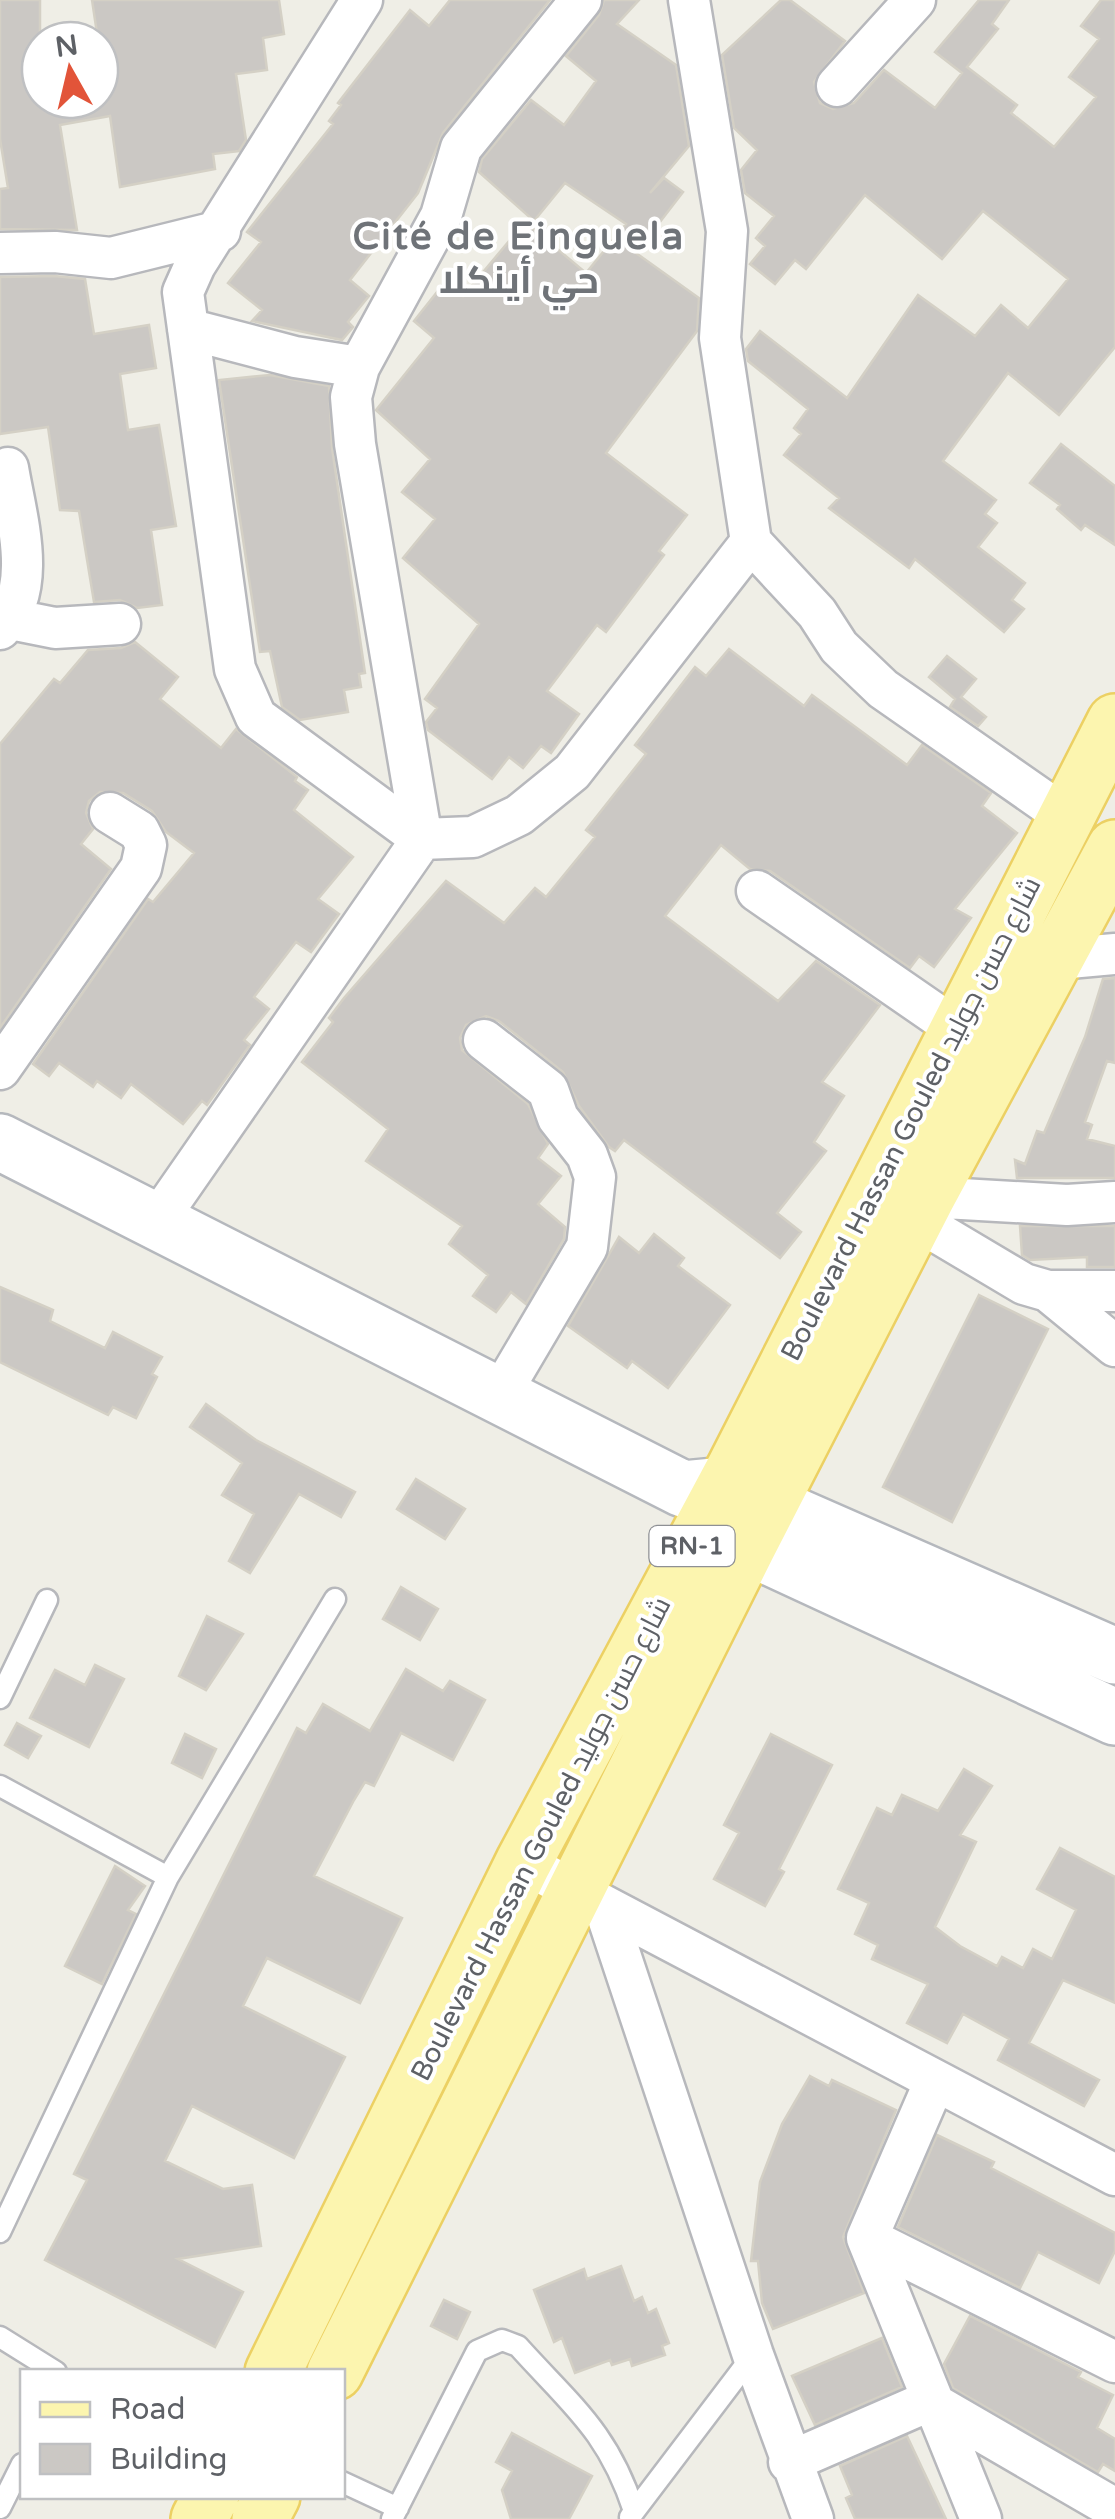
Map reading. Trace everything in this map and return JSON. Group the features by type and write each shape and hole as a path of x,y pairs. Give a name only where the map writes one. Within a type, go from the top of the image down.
{"main road":[{"name":"Boulevard Hassan Gouled شارع حسن جوليد","path":"337,2369 591,1900 725,1511 957,1029 1115,722"},
{"name":"Boulevard Hassan Gouled شارع حسن جوليد","path":"274,2369 523,1863 725,1511 922,1209 1115,848"},
{"path":"0,1142 725,1511 1115,1717"},
{"path":"725,1511 1115,1656"}],"street":[{"path":"362,0 220,231 195,265 183,292 235,669 256,717 422,840 472,838 519,814 572,772 751,542"},
{"path":"156,1222 422,840 355,444 351,397 358,367 442,216 461,148 581,0"},
{"path":"689,0 727,231 720,338 751,542 817,614 839,646 884,689 1066,816"},
{"path":"837,86 915,0"},
{"path":"0,253 55,252 111,258 220,231"},
{"path":"188,330 295,357 358,367"},
{"path":"8,468 24,561 5,624 55,628 120,624"},
{"path":"0,1068 141,868 146,845 139,831 110,813"},
{"path":"757,891 957,1029"},
{"path":"1058,959 1115,954"},
{"path":"484,1040 548,1090 558,1118 588,1156 596,1178 588,1247 500,1396"},
{"path":"922,1209 1115,1202"},
{"path":"922,1209 1024,1284 1048,1291 1115,1291"},
{"path":"1048,1291 1115,1346"},
{"path":"523,1863 1115,2175"},
{"path":"591,1900 789,2462 813,2519"},
{"path":"935,2081 867,2238 929,2401 981,2519"},
{"path":"867,2238 1115,2362"},
{"path":"789,2462 929,2401"},
{"path":"929,2401 1115,2509"}],"lane":[{"path":"0,1698 47,1600"},
{"path":"0,2232 168,1878 335,1600"},
{"path":"0,1786 168,1878"},
{"path":"0,2337 51,2369"},
{"path":"345,2484 395,2513 477,2351 502,2340 518,2346 592,2423 624,2480 631,2515"},
{"path":"631,2515 753,2355"},
{"path":"0,2508 20,2468"}],"building":[{"path":"0,0 40,0 40,20 20,20 20,120 88,120 60,125 77,230 0,229 0,189 8,188 0,139"},
{"path":"92,0 279,0 284,34 263,38 267,70 236,74 246,140 239,151 213,154 215,169 120,187 111,120 120,120 120,20 95,20"},
{"path":"450,0 550,0 443,133 418,193 350,280 369,296 348,322 353,327 342,340 252,321 262,310 228,283 261,242 247,232 333,124 329,121 341,105 338,103 410,10 429,26"},
{"path":"604,0 639,0 617,24 676,65 689,146 650,193 664,178 683,192 636,253 699,298 697,331 606,453 687,515 659,551 664,555 606,632 597,625 547,691 579,714 551,753 541,746 523,768 509,757 492,779 428,730 426,722 437,708 425,699 479,624 403,558 435,519 402,492 430,459 376,410 434,338 414,321 445,282 463,296 525,222 586,273 626,224 565,183 534,221 479,172 482,159 531,100 564,125 596,81 566,56 599,15"},
{"path":"781,0 790,0 845,41 814,82 820,103 833,109 854,103 884,70 935,108 962,73 935,52 979,0 1009,0 992,24 998,29 967,67 1017,105 1011,113 1054,147 1096,97 1069,77 1099,39 1081,26 1101,0 1115,0 1115,347 1059,415 1008,373 943,461 996,500 985,514 997,523 978,547 1025,583 1012,600 1024,609 1004,632 915,559 909,568 829,508 839,498 784,455 801,434 794,428 808,409 748,361 746,349 760,331 847,398 918,295 975,336 1001,305 1028,328 1068,279 983,211 942,259 865,195 806,269 795,260 775,284 750,264 765,246 756,238 774,216 745,193 741,170 757,150 734,128 722,55"},
{"path":"0,277 85,279 94,334 149,325 156,368 120,374 128,430 159,425 176,526 151,530 162,605 137,608 120,600 94,602 79,511 60,510 48,427 0,434"},
{"path":"270,375 329,386 332,448 365,673 359,674 361,687 344,690 348,712 300,720 282,707 270,651 260,652 219,380"},
{"path":"1061,444 1115,486 1115,545 1085,525 1081,530 1057,509 1060,505 1030,483"},
{"path":"135,642 178,677 160,699 221,748 236,729 297,777 295,781 308,790 294,810 353,857 318,899 339,914 311,952 296,942 254,997 269,1009 244,1040 250,1045 207,1105 202,1101 183,1124 131,1084 121,1098 97,1081 93,1087 59,1063 49,1076 33,1064 148,899 153,902 194,853 166,832 152,811 123,793 100,792 89,801 86,813 93,829 81,844 111,869 0,1028 0,744 54,679 60,683 88,650 121,648"},
{"path":"729,649 804,706 812,695 907,765 922,745 991,793 982,806 1017,833 955,909 971,918 934,967 919,956 910,968 770,871 750,869 721,845 665,916 778,1001 816,961 880,1005 822,1082 844,1096 814,1142 826,1151 777,1213 801,1232 780,1258 624,1140 615,1151 609,1147 579,1106 563,1072 499,1021 486,1016 466,1025 460,1038 462,1050 528,1104 548,1144 538,1158 561,1176 538,1204 565,1227 564,1239 526,1304 511,1292 496,1312 473,1296 488,1275 449,1244 462,1226 366,1161 388,1129 302,1062 333,1022 329,1018 344,998 446,881 504,923 535,888 546,897 595,837 586,830 646,754 635,745 695,667 706,676"},
{"path":"947,656 976,679 961,697 986,717 978,726 950,707 955,699 929,677"},
{"path":"1115,978 1115,1063 1107,1061 1085,1122 1092,1125 1087,1139 1115,1146 1115,1178 1017,1178 1015,1160 1025,1164 1037,1131 1044,1133 1085,1037 1103,979"},
{"path":"1020,1226 1115,1226 1115,1267 1087,1267 1087,1257 1030,1260 1022,1255"},
{"path":"654,1234 684,1258 678,1266 730,1305 668,1388 632,1361 627,1368 568,1326 619,1237 639,1253"},
{"path":"0,1287 53,1310 50,1321 105,1348 113,1332 162,1357 152,1374 157,1377 136,1418 113,1407 108,1415 0,1362"},
{"path":"979,1295 1048,1329 952,1522 883,1487"},
{"path":"206,1404 256,1440 355,1492 341,1517 299,1494 250,1573 229,1561 254,1514 222,1495 242,1463 190,1427"},
{"path":"416,1479 465,1509 445,1539 397,1509"},
{"path":"401,1587 438,1609 420,1640 383,1619"},
{"path":"207,1616 243,1634 206,1690 179,1676"},
{"path":"95,1665 124,1679 89,1747 30,1718 55,1670 85,1685"},
{"path":"406,1669 443,1691 450,1681 485,1700 453,1760 401,1733 374,1786 365,1782 354,1800 314,1876 402,1918 360,2003 267,1958 243,2006 345,2057 294,2158 192,2106 165,2161 223,2189 252,2185 261,2246 178,2259 243,2292 215,2347 45,2260 87,2180 74,2174 297,1728 306,1733 323,1704 370,1731"},
{"path":"17,1723 41,1736 28,1758 5,1745"},
{"path":"185,1734 216,1749 202,1778 172,1763"},
{"path":"771,1734 832,1765 779,1869 784,1872 765,1906 714,1879 739,1833 724,1825"},
{"path":"964,1769 992,1786 960,1835 976,1842 935,1927 960,1946 997,1966 1002,1957 1023,1968 1033,1949 1052,1959 1076,1910 1037,1889 1060,1848 1115,1877 1115,2003 1063,1980 1029,2043 1099,2080 1084,2106 998,2060 1009,2039 963,2014 947,2043 907,2023 928,1984 872,1959 878,1945 855,1934 869,1903 838,1889 877,1808 892,1815 902,1795 938,1811"},
{"path":"115,1866 145,1886 128,1910 136,1914 102,1984 65,1966"},
{"path":"810,2076 829,2086 832,2080 896,2110 843,2237 864,2293 773,2329 762,2303 758,2261 751,2261 760,2182 782,2124"},
{"path":"937,2135 994,2162 991,2168 1115,2233 1115,2251 1099,2283 1038,2252 1020,2288 898,2227"},
{"path":"621,2266 634,2301 642,2297 648,2313 656,2309 669,2343 662,2346 665,2355 632,2366 630,2359 612,2365 610,2360 575,2373 562,2338 554,2342 534,2290 584,2269 587,2279"},
{"path":"444,2300 470,2312 457,2339 431,2326"},
{"path":"970,2316 1081,2372 1078,2377 1113,2395 1097,2428 1115,2439 1115,2471 1103,2464 1098,2472 953,2388 944,2364"},
{"path":"882,2338 902,2387 815,2425 792,2376"},
{"path":"512,2433 592,2476 569,2519 511,2519 502,2490 512,2471 496,2462"},
{"path":"907,2436 946,2519 855,2519 846,2498 852,2495 840,2466"}],"district":[{"name":"Cité de Einguela حي أينكلا","path":"519,259"}]}
